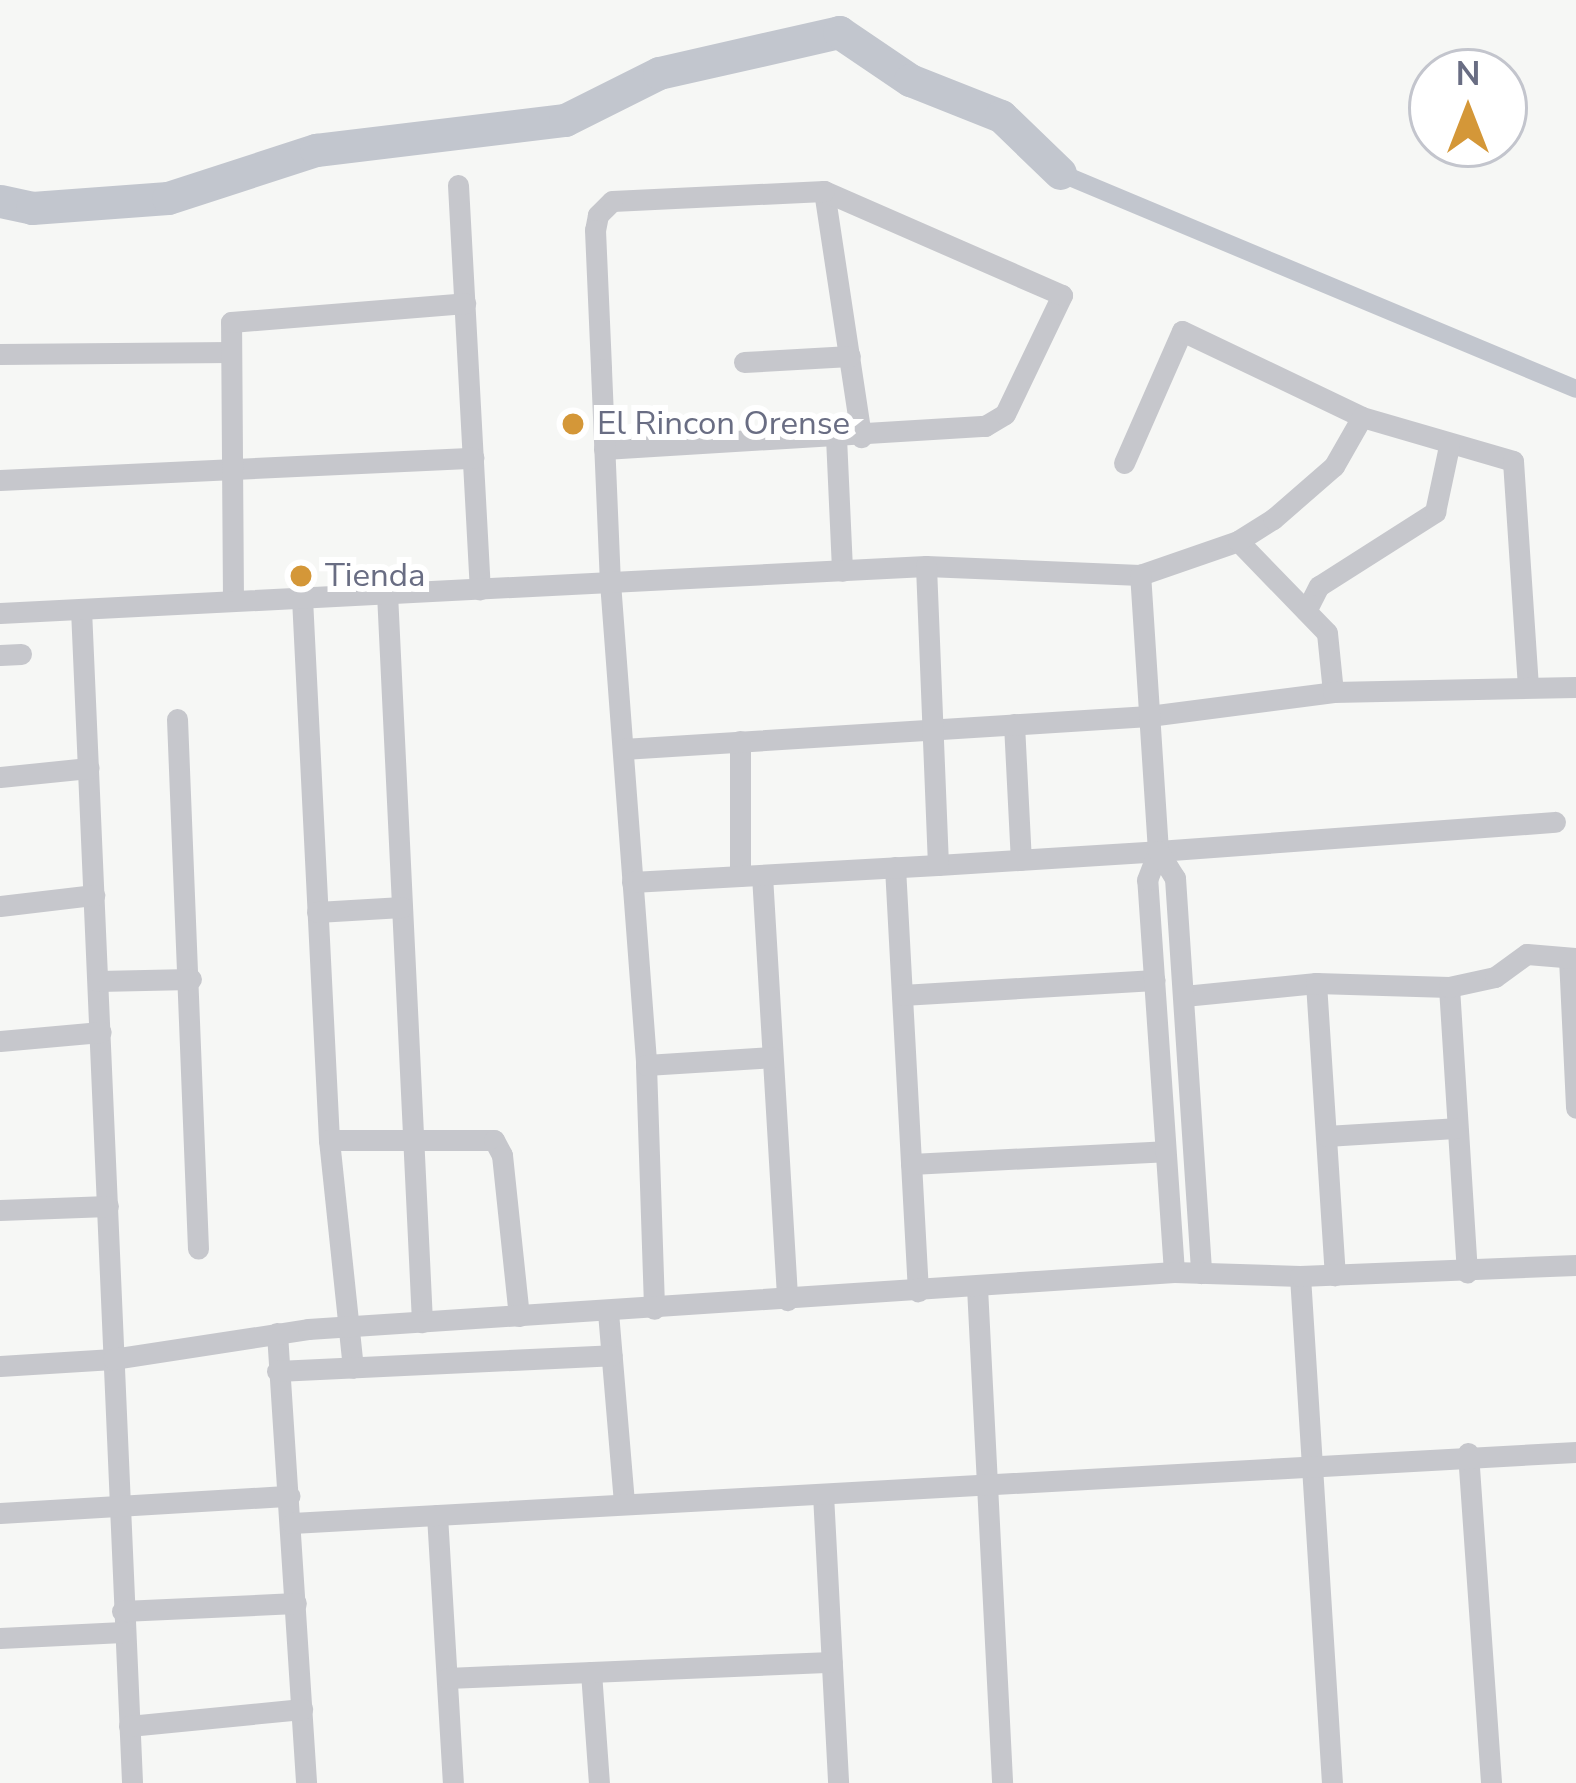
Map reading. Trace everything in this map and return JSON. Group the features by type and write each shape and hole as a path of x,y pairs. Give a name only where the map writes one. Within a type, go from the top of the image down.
{"street":[{"path":"458,185 480,589"},
{"path":"824,191 861,436"},
{"path":"604,449 970,429 1005,413 1061,295 824,191 612,201 598,214 604,449 610,582 646,1065 654,1309"},
{"path":"233,601 230,325 238,318 465,304"},
{"path":"1124,463 1182,331 1362,417 1516,466 1528,684"},
{"path":"0,354 231,352"},
{"path":"744,362 850,356"},
{"path":"0,613 926,566 1140,575 1238,541 1334,466 1362,417"},
{"path":"836,437 842,571"},
{"path":"1306,611 1318,586 1435,512 1449,446"},
{"path":"0,480 473,458"},
{"path":"1238,541 1327,633 1333,692"},
{"path":"926,566 938,865"},
{"path":"1140,575 1158,851 1147,880 1174,1272"},
{"path":"387,593 422,1322"},
{"path":"302,598 329,1141 352,1328 352,1368"},
{"path":"81,609 132,1783"},
{"path":"622,749 1149,716 1333,692 1528,684 1576,687"},
{"path":"177,719 198,1249"},
{"path":"1013,724 1021,860"},
{"path":"740,741 772,1058 787,1300"},
{"path":"0,777 89,768"},
{"path":"632,882 1555,822"},
{"path":"1158,851 1175,878 1201,1273"},
{"path":"895,867 918,1291"},
{"path":"0,906 94,895"},
{"path":"317,912 402,907"},
{"path":"1184,996 1316,983 1449,987 1495,976 1527,954 1572,958 1576,1108"},
{"path":"98,981 190,979"},
{"path":"902,995 1155,980"},
{"path":"1316,983 1335,1275"},
{"path":"1449,987 1467,1272"},
{"path":"0,1041 100,1032"},
{"path":"646,1065 772,1058"},
{"path":"1326,1136 1455,1129"},
{"path":"329,1141 490,1138 498,1145 519,1316"},
{"path":"911,1164 1166,1151"},
{"path":"0,1210 109,1206"},
{"path":"0,1366 113,1359 277,1333 1174,1272 1300,1276 1576,1265"},
{"path":"1300,1276 1332,1783"},
{"path":"977,1287 981,1480 1002,1783"},
{"path":"608,1312 624,1502"},
{"path":"473,1318 476,1361"},
{"path":"277,1333 306,1783"},
{"path":"277,1371 612,1355"},
{"path":"292,1523 1468,1453 1576,1452"},
{"path":"1468,1453 1491,1783"},
{"path":"823,1494 838,1783"},
{"path":"0,1514 290,1496"},
{"path":"437,1515 453,1783"},
{"path":"0,1638 296,1603"},
{"path":"447,1678 832,1662"},
{"path":"591,1672 598,1783"},
{"path":"128,1726 302,1709"}],"waterway":[{"path":"0,201 32,208 168,198 316,150 565,120 659,73 839,32 910,80 1001,116 1060,173"},
{"path":"1060,173 1576,389"}],"place":[{"name":"El Rincon Orense","path":"573,424"},
{"name":"Tienda","path":"301,576"}]}
